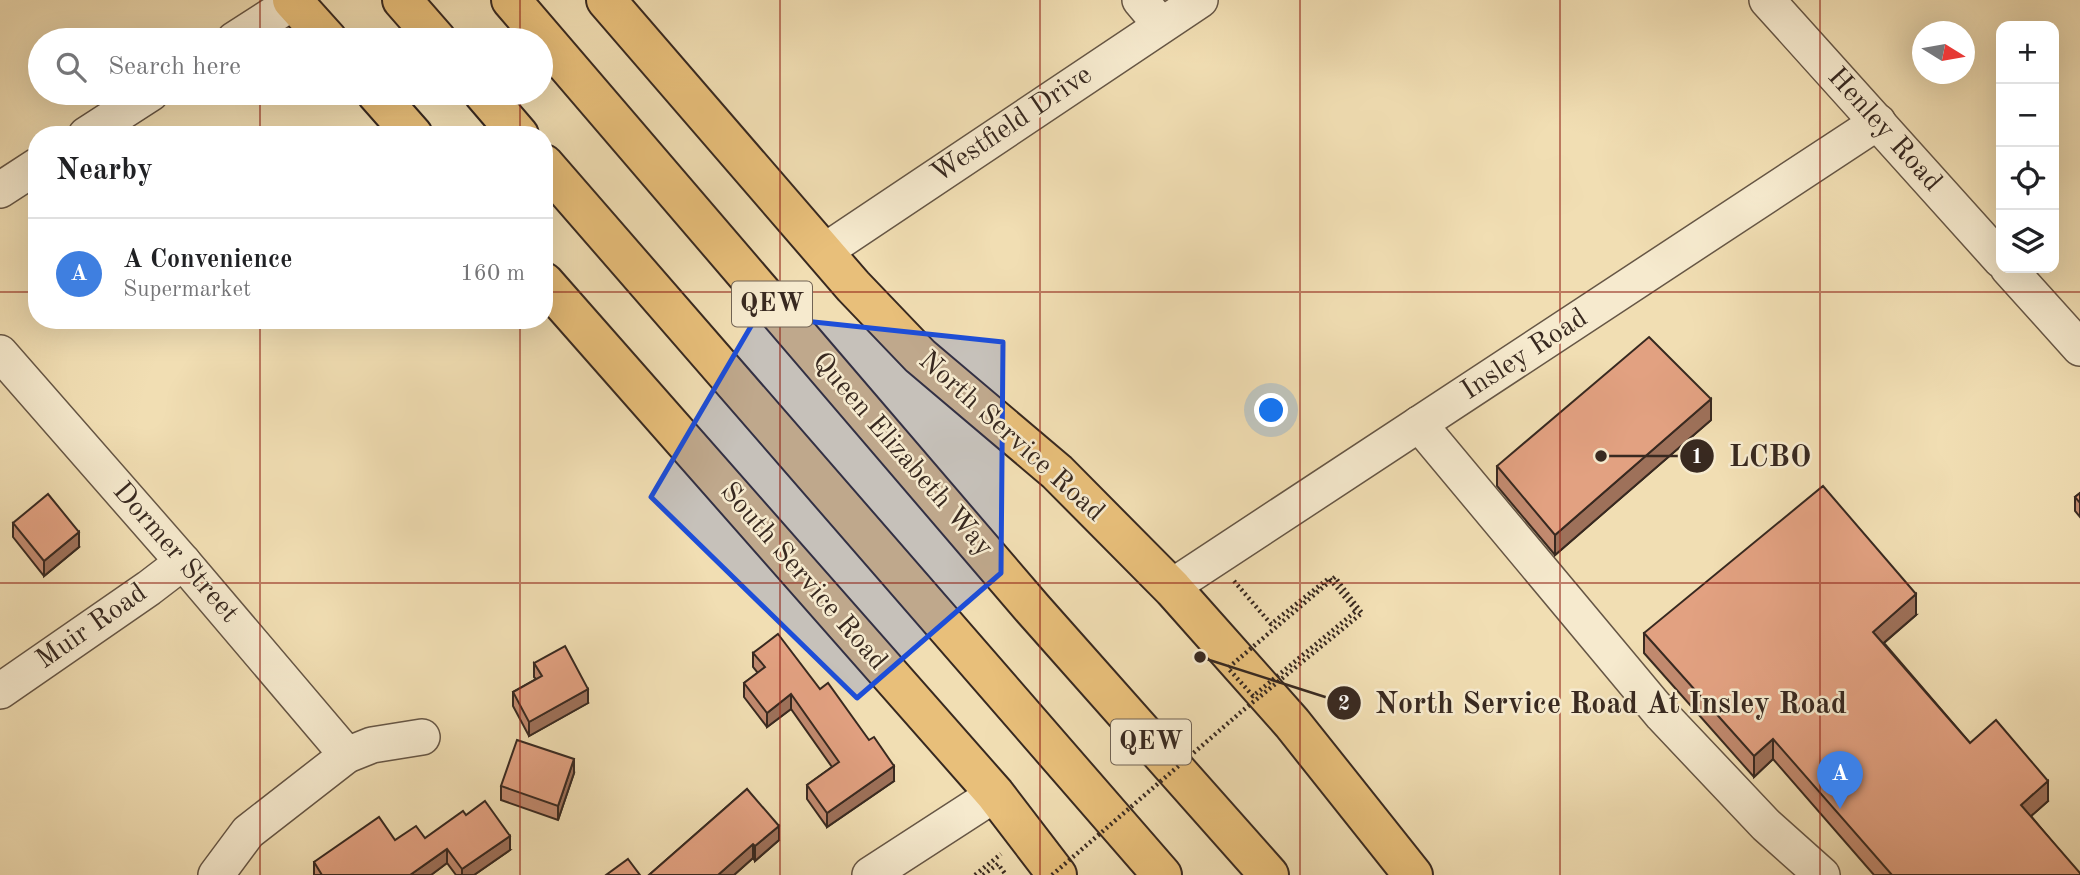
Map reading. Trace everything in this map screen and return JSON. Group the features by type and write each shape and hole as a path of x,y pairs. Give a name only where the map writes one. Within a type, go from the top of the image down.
{"main road":[{"path":"402,0 426,28"},
{"name":"Queen Elizabeth Way","path":"511,0 535,28"},
{"name":"North Service Road","path":"606,0 853,286 920,356 1056,472 1173,589 1292,723 1413,875"},
{"path":"293,1 317,28"},
{"name":"Queen Elizabeth Way","path":"553,49 1033,609 1269,875"},
{"path":"387,105 405,126"},
{"path":"493,105 511,126"},
{"name":"QEW","path":"553,174 1162,875"},
{"name":"South Service Road","path":"553,292 995,794 1055,875"}],"street":[{"name":"Westfield Drive","path":"825,251 1150,13 1200,0"},
{"name":"Henley Road","path":"1768,0 1996,254"},
{"path":"252,28 293,1"},
{"path":"100,126 133,105"},
{"name":"Insley Road","path":"1173,589 1188,576 1878,122"},
{"path":"0,190 28,172"},
{"path":"2012,273 2080,348"},
{"name":"Dormer Street","path":"0,353 347,755"},
{"path":"1419,424 1662,715 1766,825 1822,875"},
{"name":"Muir Road","path":"0,691 183,562"},
{"path":"216,875 248,832 347,755 372,745 422,737"},
{"path":"870,875 995,794"}],"path":[{"path":"1055,875 1241,712 1362,612 1335,577 1228,668 1253,696 1356,611 1329,578 1271,624 1233,580 1223,587"},
{"path":"983,875 998,864 1006,875"}],"highlighted area":[{"path":"757,316 1003,342 1001,573 857,698 651,497"}],"building":[{"path":"1649,337 1711,399 1555,535 1497,466"},
{"path":"1823,486 1916,594 1873,632 1970,743 1996,720 2048,781 2021,805 2080,875 1892,875 1773,739 1754,756 1644,633"},
{"path":"48,494 79,532 44,561 13,523"},
{"path":"778,634 820,689 828,683 869,740 874,737 894,766 827,813 807,785 839,762 791,694 767,713 744,683 765,667 753,653"},
{"path":"565,646 588,689 529,722 513,692 542,676 534,663"},
{"path":"517,740 574,759 558,806 501,786"},
{"path":"747,789 779,826 755,846 753,844 718,875 649,875"},
{"path":"485,801 510,836 462,869 447,849 410,875 322,875 314,862 379,817 395,840 416,826 425,838 463,811 466,815"},
{"path":"628,859 640,875 606,875"}],"place":[{"name":"LCBO","path":"1601,456"},
{"name":"North Service Road At Insley Road","path":"1200,657"},
{"name":"A Convenience","path":"1840,809"}]}
